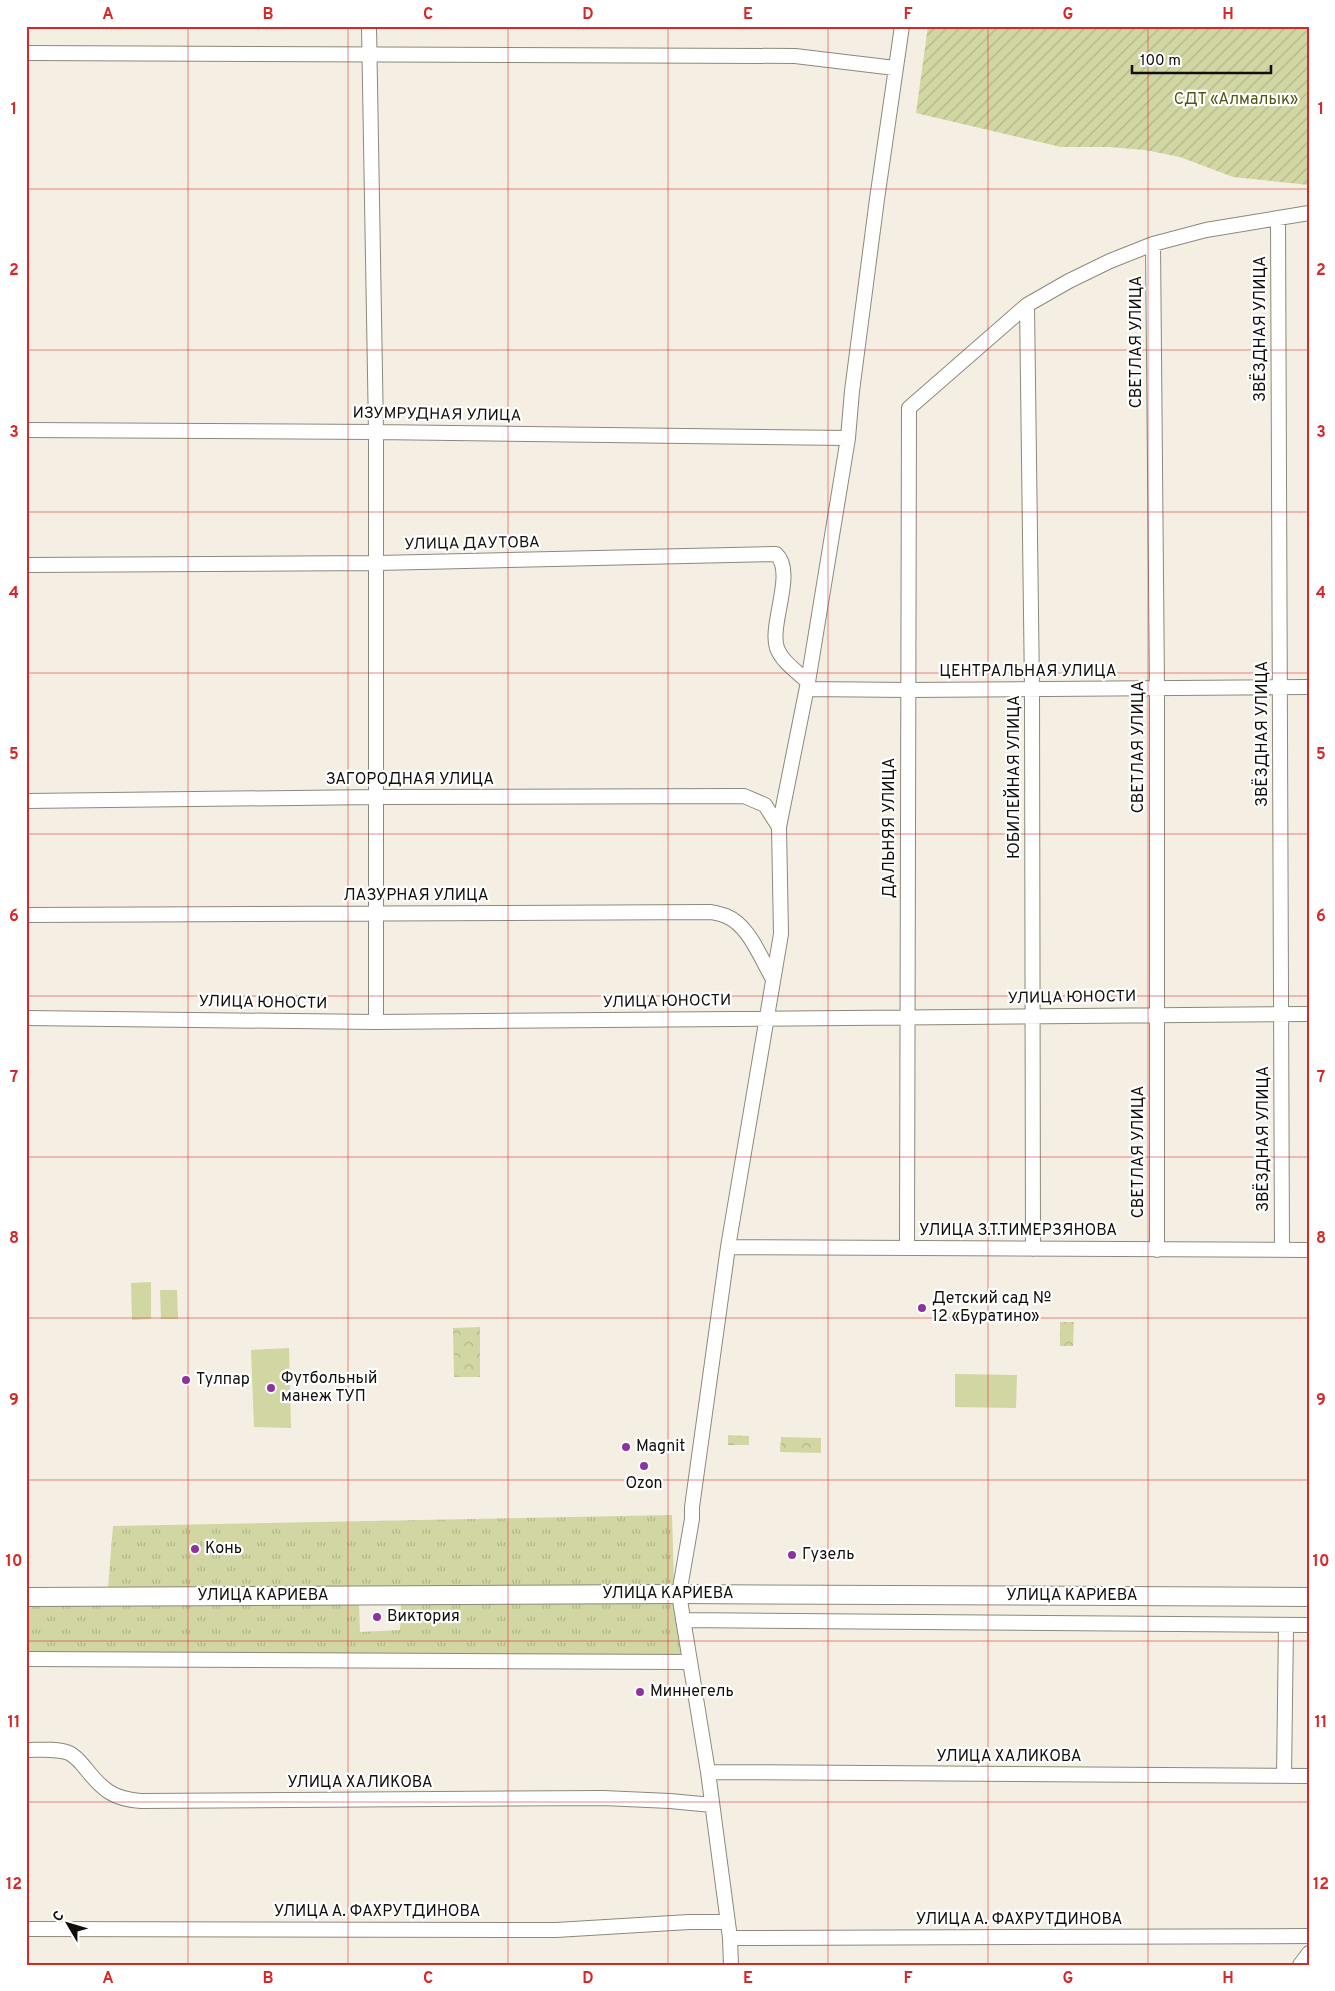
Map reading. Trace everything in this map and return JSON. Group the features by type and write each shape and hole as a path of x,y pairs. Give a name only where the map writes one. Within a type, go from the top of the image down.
{"main road":[{"name":"УЛИЦА КАРИЕВА","path":"26,1597 678,1594 1309,1598"}],"street":[{"path":"369,26 377,563 376,1022"},
{"path":"731,1965 730,1938 708,1772 678,1594 692,1519 728,1248 781,934 779,827 808,685 848,438 852,391 902,26"},
{"path":"26,53 795,56 895,68"},
{"path":"1027,305 1069,281 1110,261 1153,244 1206,230 1309,213"},
{"name":"ЗВЁЗДНАЯ УЛИЦА","path":"1278,218 1282,1250"},
{"name":"СВЕТЛАЯ УЛИЦА","path":"1153,244 1157,689 1157,1250"},
{"name":"ДАЛЬНЯЯ УЛИЦА","path":"907,1248 906,1018 909,408 1027,305"},
{"name":"ЮБИЛЕЙНАЯ УЛИЦА","path":"1027,305 1032,690 1033,1249"},
{"name":"ИЗУМРУДНАЯ УЛИЦА","path":"26,430 848,438"},
{"name":"УЛИЦА ДАУТОВА","path":"26,565 377,563 776,554 784,566 777,634 778,650 784,660 808,685"},
{"name":"ЦЕНТРАЛЬНАЯ УЛИЦА","path":"808,685 908,690 1309,687"},
{"name":"ЗАГОРОДНАЯ УЛИЦА","path":"26,801 376,797 744,796 765,805 779,827"},
{"name":"ЛАЗУРНАЯ УЛИЦА","path":"26,915 711,912 727,916 739,924 773,979"},
{"name":"УЛИЦА ЮНОСТИ","path":"26,1018 376,1022 1309,1014"},
{"name":"УЛИЦА З.Т.ТИМЕРЗЯНОВА","path":"728,1248 1309,1250"},
{"path":"683,1620 1309,1625"},
{"path":"1284,1776 1286,1624"},
{"path":"26,1659 690,1662"},
{"name":"УЛИЦА ХАЛИКОВА","path":"26,1750 59,1751 70,1754 79,1760 104,1789 114,1796 141,1802 603,1798 712,1805"},
{"name":"УЛИЦА ХАЛИКОВА","path":"708,1772 1309,1776"},
{"name":"УЛИЦА А. ФАХРУТДИНОВА","path":"26,1929 556,1930 689,1922 727,1922"},
{"name":"УЛИЦА А. ФАХРУТДИНОВА","path":"730,1938 1309,1936"},
{"path":"1300,1965 1309,1953"}],"green space":[{"name":"СДТ «Алмалык»","path":"928,26 1309,26 1309,185 1233,177 1180,157 1145,150 1109,147 1061,147 916,113"},
{"path":"151,1282 151,1319 132,1320 131,1283"},
{"path":"160,1290 177,1290 178,1319 161,1319"},
{"path":"1060,1322 1074,1322 1073,1346 1060,1346"},
{"path":"480,1327 480,1377 454,1377 453,1328"},
{"name":"Футбольный манеж ТУП","path":"289,1348 291,1428 254,1427 251,1350"},
{"path":"955,1374 1017,1375 1016,1408 955,1407"},
{"path":"728,1435 749,1436 749,1445 728,1445"},
{"path":"781,1437 821,1438 821,1453 780,1452"},
{"path":"672,1515 674,1585 108,1588 113,1526"},
{"path":"673,1601 684,1656 427,1656 378,1653 272,1656 26,1656 26,1604 266,1606 359,1604 360,1632 400,1630 401,1605"}],"place":[{"name":"Детский сад № 12 «Буратино»","path":"922,1308"},
{"name":"Тулпар","path":"186,1380"},
{"name":"Футбольный манеж ТУП","path":"271,1388"},
{"name":"Magnit","path":"626,1447"},
{"name":"Ozon","path":"644,1466"},
{"name":"Конь","path":"195,1549"},
{"name":"Гузель","path":"792,1555"},
{"name":"Виктория","path":"377,1617"},
{"name":"Миннегель","path":"640,1692"}]}
